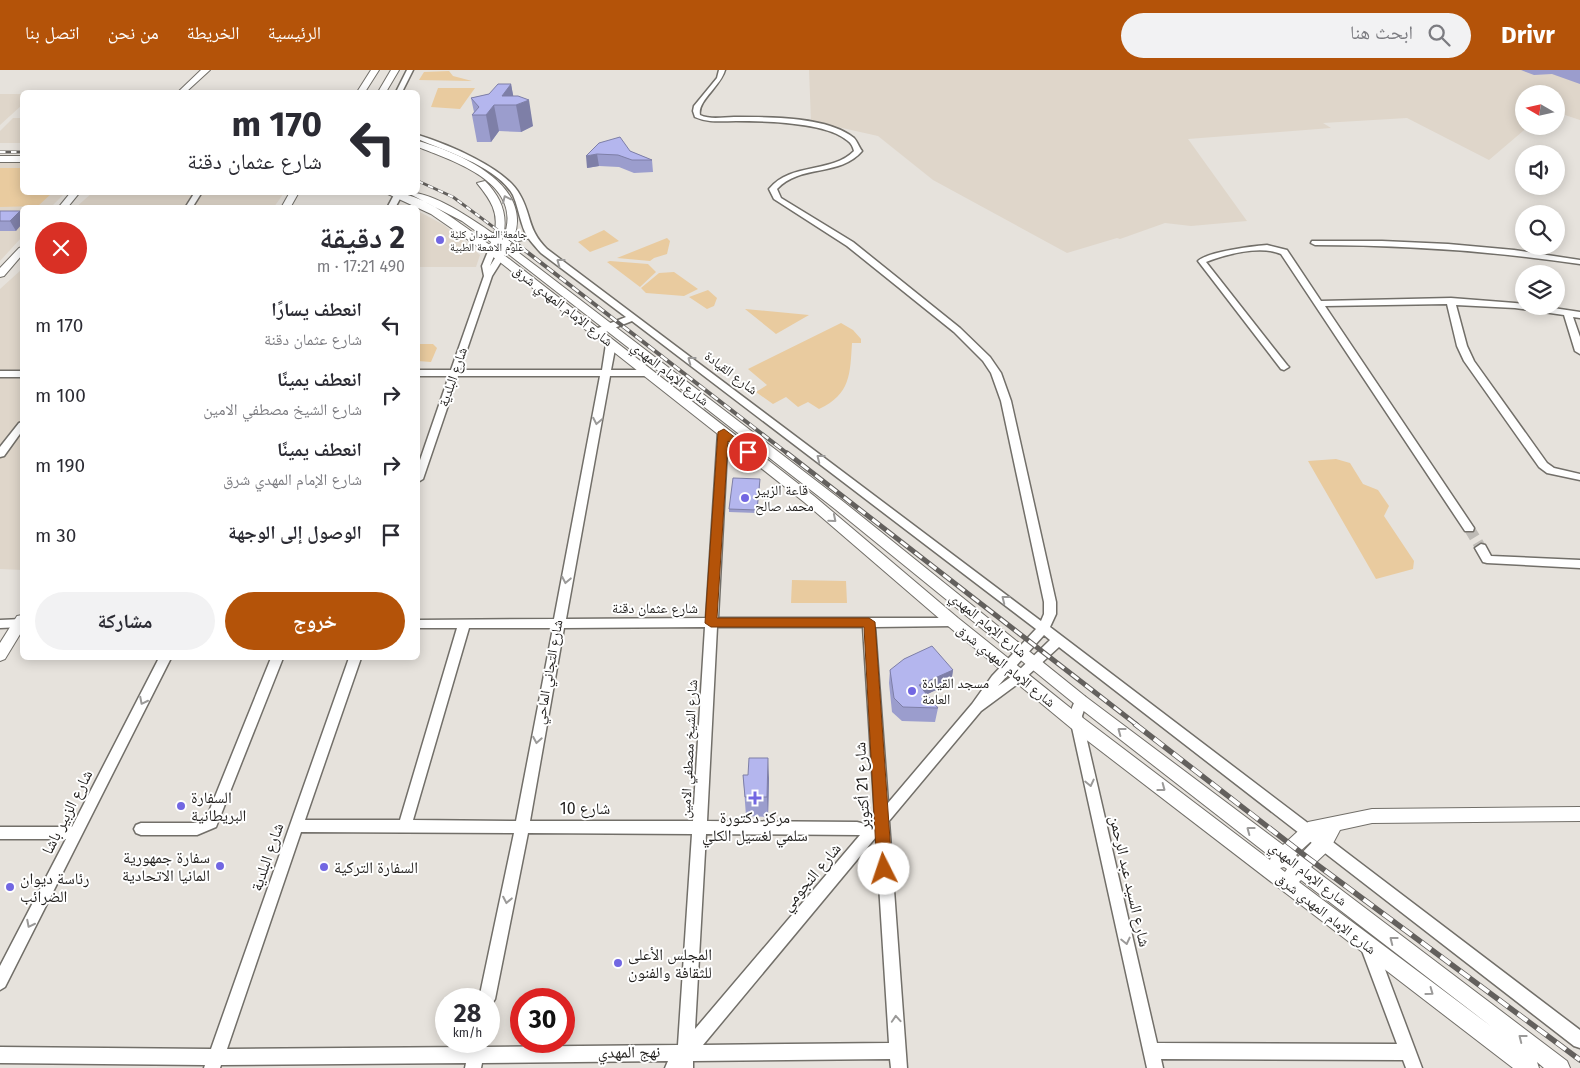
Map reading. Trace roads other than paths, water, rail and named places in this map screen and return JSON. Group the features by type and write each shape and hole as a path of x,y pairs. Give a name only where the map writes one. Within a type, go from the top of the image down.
{"main road":[{"path":"184,90 206,70"},
{"path":"362,90 375,70"},
{"path":"383,90 395,70"},
{"path":"391,90 403,70"},
{"path":"420,145 466,164 501,188 508,201 512,215 512,227 500,247"},
{"path":"420,151 472,175 492,192 501,214 500,247"},
{"path":"0,157 20,157"},
{"path":"65,205 73,195"},
{"path":"406,195 448,210 500,247"},
{"path":"500,247 530,237"},
{"name":"شارع الإمام المهدي شرق","path":"500,247 603,330 611,344 808,499 1019,677 1368,946 1530,1068"},
{"path":"0,274 20,252"},
{"name":"شارع الإمام المهدي","path":"603,330 840,506 1081,701 1560,1068"},
{"path":"0,655 20,625"},
{"path":"1270,870 1308,832 1320,824 1372,816 1580,814"},
{"path":"1287,883 1308,858 1324,844 1331,834 1333,823"}],"street":[{"path":"400,90 410,70"},
{"path":"722,70 720,78 698,106 697,116 708,119 823,126 843,132 854,140 858,150 855,156 836,164 783,178 773,189 774,194 778,199 850,244 978,350 996,373 1006,401 1050,602 1048,621 1044,628"},
{"name":"شارع القيادة","path":"420,137 472,159 508,184 516,195 530,237 544,251 1044,628 1580,1040"},
{"path":"1315,243 1458,246 1580,262"},
{"name":"شارع البلدية","path":"420,473 488,276 500,247"},
{"path":"1284,367 1202,261 1260,248 1280,249 1469,528"},
{"path":"1319,304 1378,300 1451,301 1580,315"},
{"path":"1451,301 1462,346 1469,361 1543,465 1551,471 1580,477"},
{"path":"1568,313 1580,350"},
{"path":"603,330 633,317"},
{"name":"شارع التجاني الماحي","path":"489,988 522,826 611,344"},
{"path":"420,373 648,373"},
{"path":"0,374 20,374"},
{"path":"0,454 20,428"},
{"name":"شارع الشيخ مصطفي الامين","path":"686,1060 724,432"},
{"path":"1481,548 1487,559 1492,560 1580,564"},
{"path":"0,624 20,622"},
{"name":"شارع 21 أكتوبر","path":"869,622 877,827 899,1068"},
{"name":"شارع عثمان دقنة","path":"420,624 953,622"},
{"path":"406,825 464,624"},
{"name":"شارع النجومي","path":"673,1068 686,1060 976,708 1007,667 1044,628"},
{"name":"شارع النجومي","path":"976,708 1019,677 1058,640"},
{"name":"شارع الزبير باشا","path":"0,982 164,660"},
{"path":"141,829 197,829 211,823 276,660"},
{"name":"شارع البلدية","path":"214,1063 354,660"},
{"name":"شارع السيد عبد الرحمن","path":"1081,701 1076,716 1077,723 1156,1068"},
{"name":"شارع 10","path":"296,826 877,827"},
{"path":"0,833 75,833"},
{"path":"1368,946 1414,1068"},
{"name":"نهج المهدي","path":"0,1055 214,1063 476,1054 686,1060 898,1051"},
{"path":"1152,1051 1408,1052"}],"tunnel":[{"path":"1469,528 1481,548"}],"railway":[{"path":"0,152 20,152"},
{"path":"420,182 453,197 511,240"},
{"path":"509,238 788,454"},
{"path":"787,453 1137,725"},
{"path":"1135,724 1308,858 1580,1060"}],"place":[{"name":"جامعة السودان كلية علوم الاشعة الطبية","path":"440,240"},
{"name":"قاعة الزبير محمد صالح","path":"745,498"},
{"name":"مسجد القيادة العامة","path":"912,691"},
{"name":"مركز دكتورة سلمي لغسيل الكلي","path":"755,798"},
{"name":"السفارة البريطانية","path":"181,806"},
{"name":"سفارة جمهورية المانيا الاتحادية","path":"220,866"},
{"name":"السفارة التركية","path":"324,867"},
{"name":"رئاسة ديوان الضرائب","path":"10,887"},
{"name":"المجلس الأعلى للثقافة والفنون","path":"618,963"}]}
